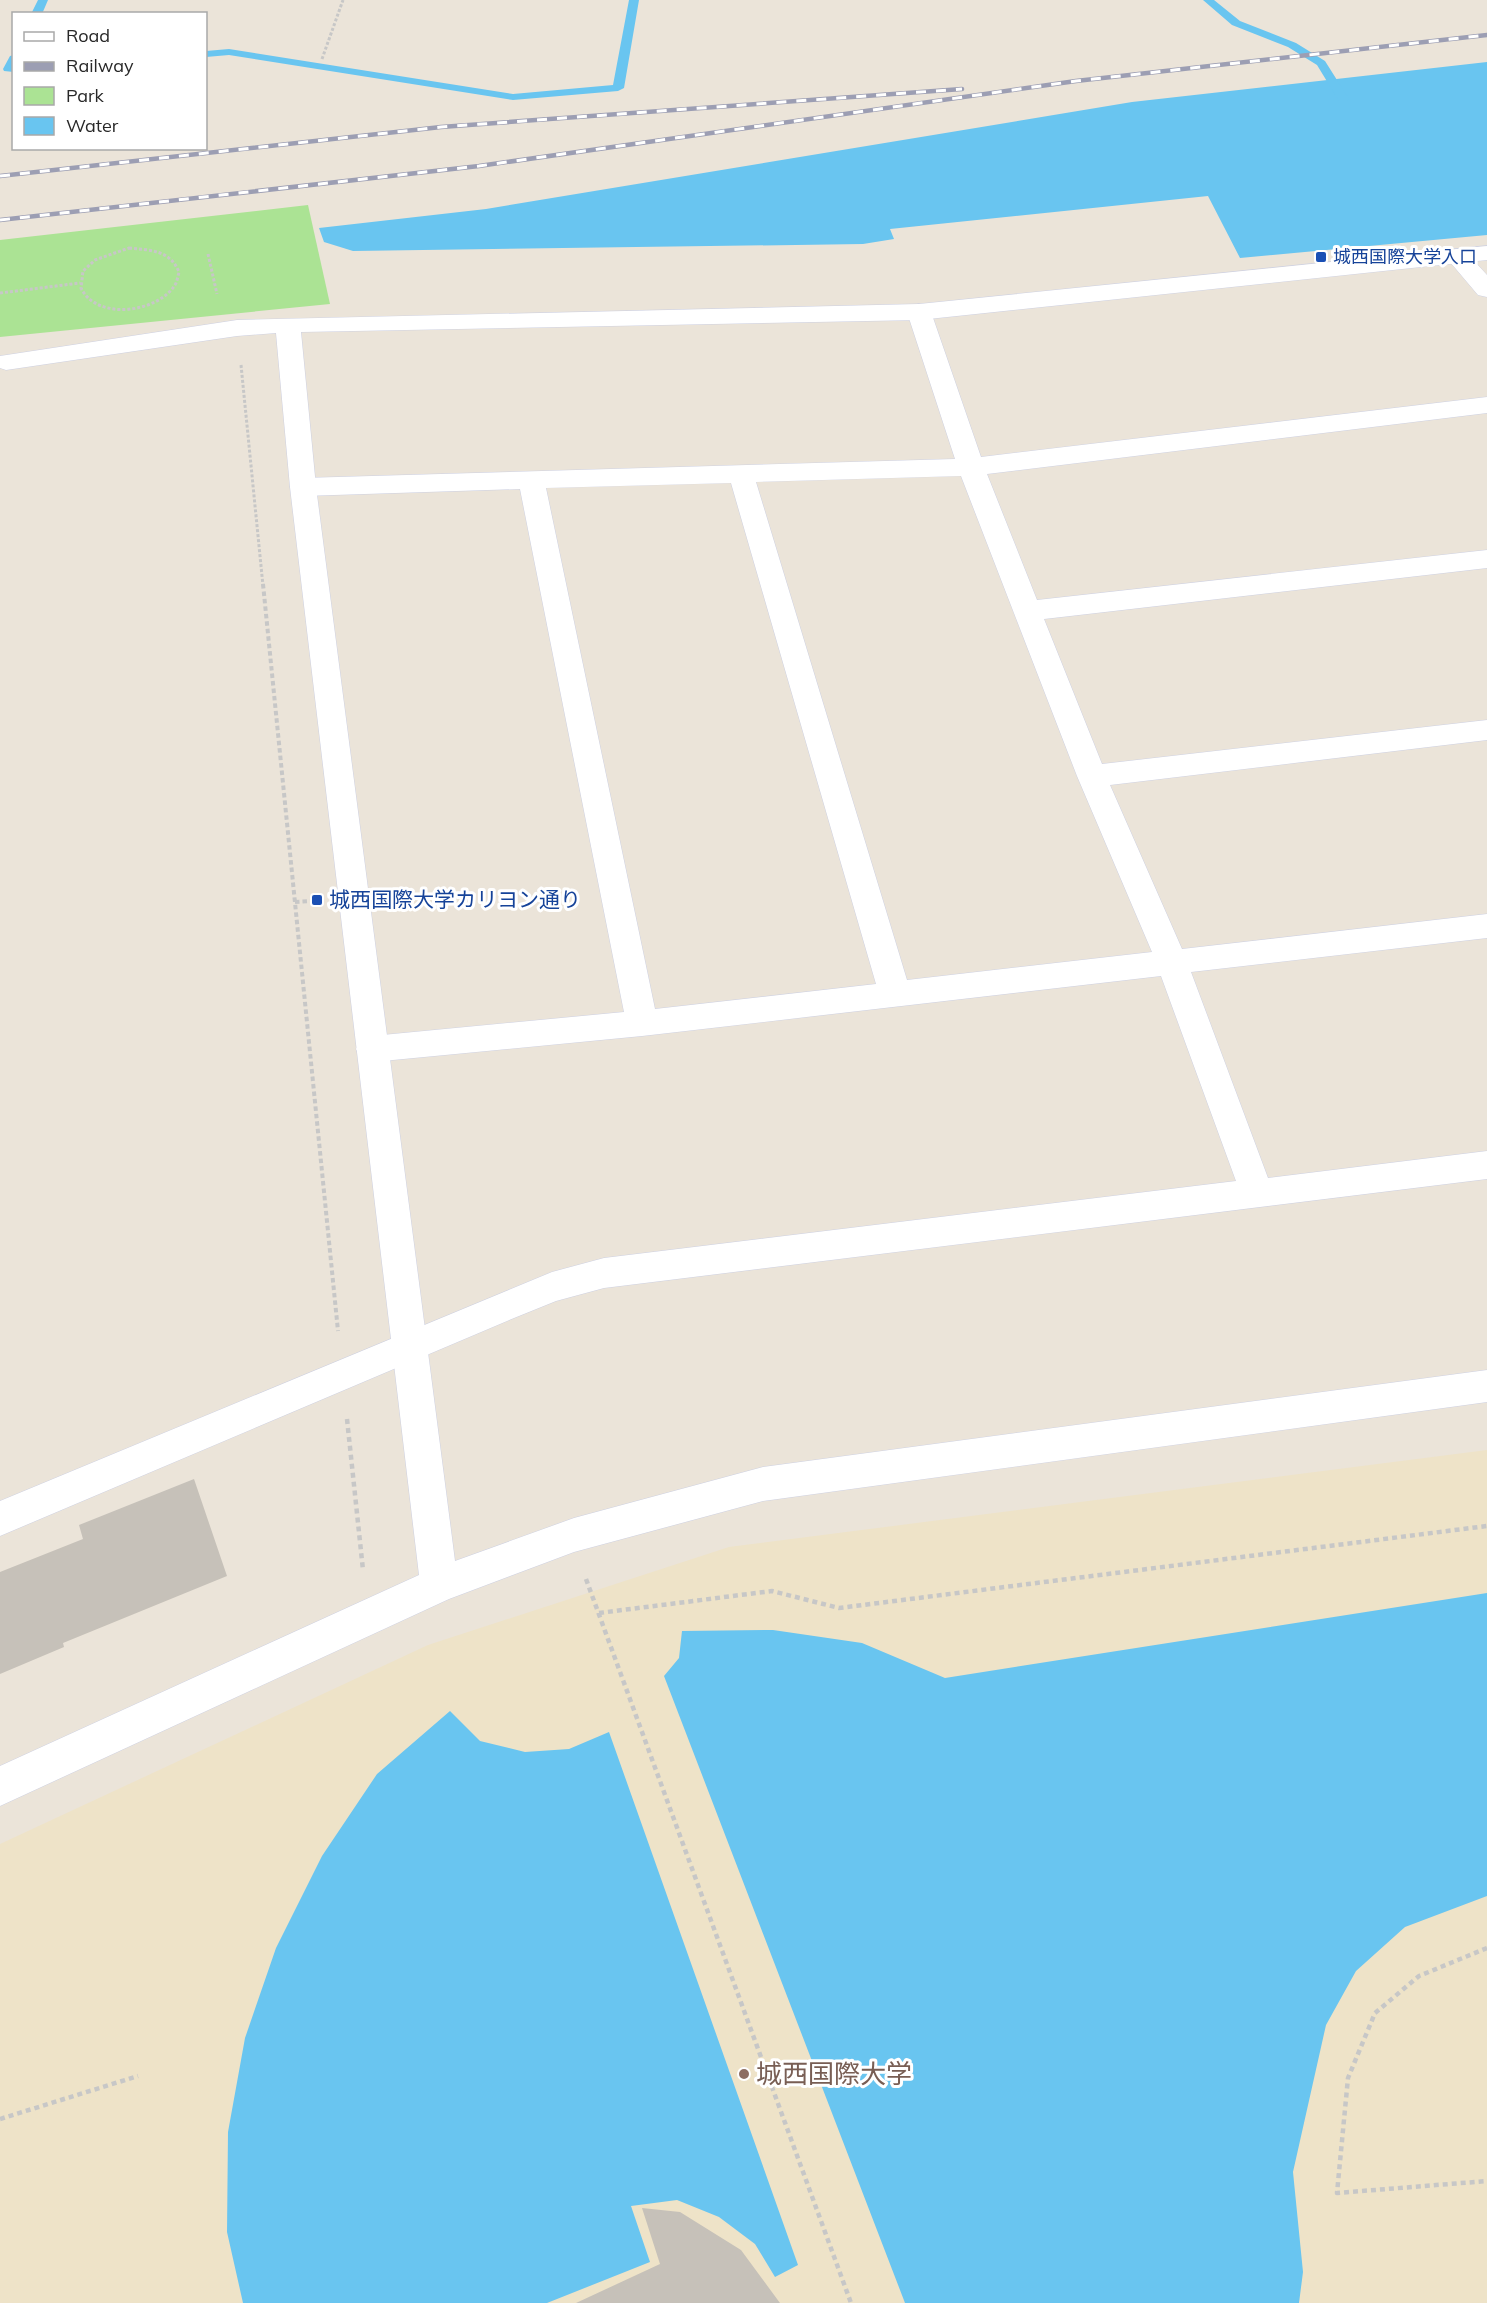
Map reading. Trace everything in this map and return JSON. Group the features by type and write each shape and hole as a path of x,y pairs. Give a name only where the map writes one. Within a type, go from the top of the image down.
{"street":[{"path":"2,362 237,328 288,325 919,312 1487,253"},
{"path":"1458,256 1487,290"},
{"path":"919,312 971,467 1092,776 1172,962 1257,1193"},
{"path":"288,325 303,487 439,1585"},
{"path":"303,487 971,467 1487,405"},
{"path":"741,474 896,994"},
{"path":"531,480 642,1023"},
{"path":"1027,611 1487,559"},
{"path":"1092,776 1487,730"},
{"path":"372,1049 642,1023 1487,926"},
{"path":"0,1519 552,1287 604,1274 1487,1165"},
{"path":"0,1786 439,1585 574,1535 763,1484 1487,1386"}],"path":[{"path":"322,58 343,0"},
{"path":"129,248 158,251 170,256 181,272 179,282 172,291 147,305 132,308 101,306 82,293 80,284 82,274 99,257 129,248"},
{"path":"0,293 80,284"},
{"path":"295,902 317,900"},
{"path":"599,1613 772,1591 839,1608 1487,1526"},
{"path":"584,1575 850,2303"},
{"path":"1487,1948 1419,1976 1376,2013 1348,2078 1337,2193 1487,2181"},
{"path":"0,2119 138,2076"}],"shaded area":[{"name":"城西国際大学","path":"1487,1450 1487,2303 0,2303 0,1844 428,1645 729,1547"}],"green space":[{"path":"308,205 330,304 0,337 0,240"}],"water":[{"path":"1487,62 1487,235 1240,258 1208,196 890,229 894,239 863,244 353,251 324,242 319,228 486,209 1132,102"},
{"path":"1487,1593 1487,1896 1405,1927 1356,1971 1326,2025 1293,2172 1303,2272 1299,2303 905,2303 664,1676 679,1658 682,1631 773,1630 862,1643 945,1678"},
{"path":"450,1711 480,1741 525,1752 569,1749 609,1732 798,2265 775,2277 755,2244 719,2217 677,2200 631,2206 650,2262 547,2303 243,2303 227,2232 228,2132 245,2038 276,1948 322,1856 377,1774"}],"building":[{"path":"194,1479 227,1576 63,1643 64,1647 0,1674 0,1572 83,1539 79,1525"},
{"path":"642,2208 680,2212 741,2250 780,2303 576,2303 660,2264"}],"waterway":[{"path":"37,12 43,0"},
{"path":"207,54 229,52 513,97 618,88 634,0"},
{"path":"1208,0 1236,23 1292,45 1321,63 1343,99"},
{"path":"12,62 8,69 12,69"}],"railway":[{"path":"0,220 479,166 1076,81 1487,35"},
{"path":"0,176 441,127 962,89"}],"place":[{"name":"城西国際大学入口","path":"1321,257"},
{"name":"城西国際大学カリヨン通り","path":"317,900"},
{"name":"城西国際大学","path":"744,2074"}]}
